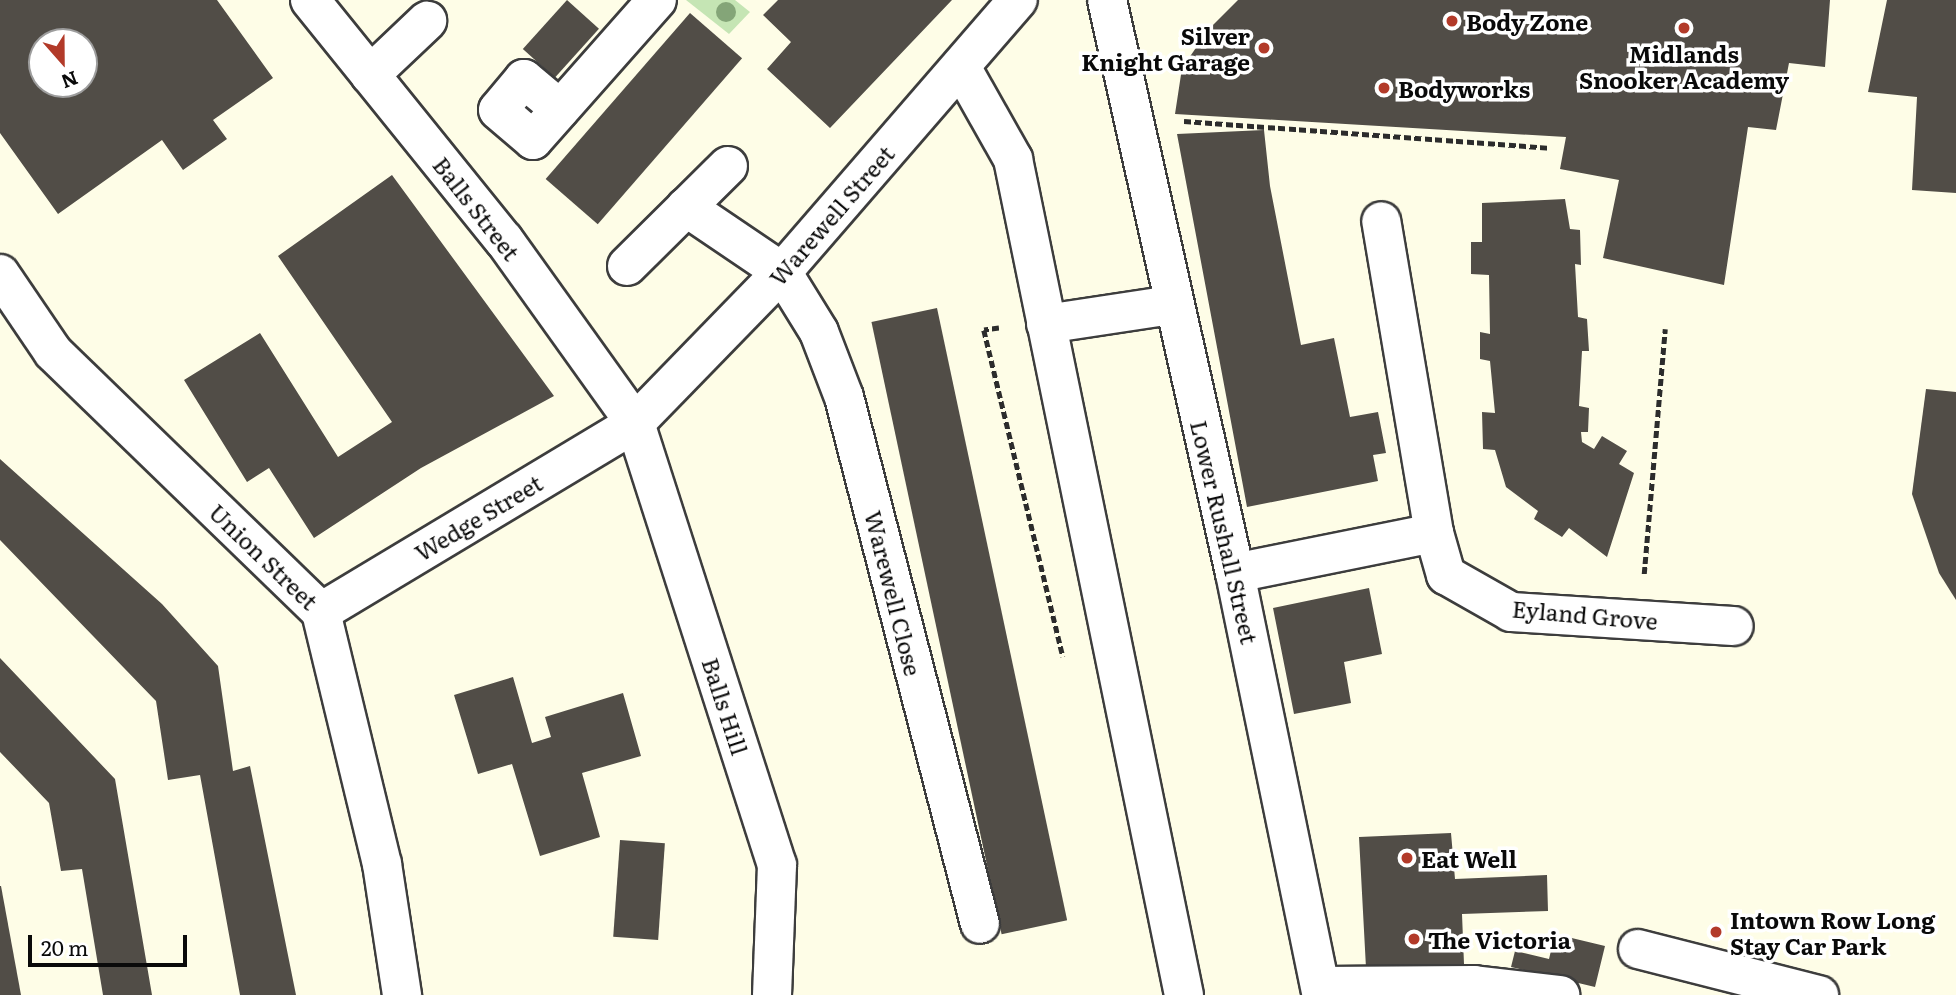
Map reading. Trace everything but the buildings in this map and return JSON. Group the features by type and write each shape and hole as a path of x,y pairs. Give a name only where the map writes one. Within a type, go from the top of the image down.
{"street":[{"name":"Balls Street","path":"310,0 504,240 635,423"},
{"path":"560,109 657,0"},
{"name":"Warewell Street","path":"635,423 782,272 1018,0"},
{"name":"Lower Rushall Street","path":"1086,0 1120,71"},
{"name":"Lower Rushall Street","path":"1107,0 1172,305 1235,573 1322,990"},
{"path":"370,75 427,21"},
{"path":"961,66 1013,159 1184,995"},
{"path":"627,266 728,166"},
{"path":"686,207 782,272"},
{"name":"Eyland Grove","path":"1381,221 1434,533 1446,575 1511,612 1734,626"},
{"name":"Warewell Close","path":"782,272 819,332 844,397 980,923"},
{"name":"Union Street","path":"0,274 54,352 321,612 382,864 402,995"},
{"path":"1046,324 1172,305"},
{"name":"Wedge Street","path":"321,612 635,423"},
{"name":"Balls Hill","path":"635,423 777,866 772,995"},
{"path":"1235,573 1434,533"},
{"path":"1638,949 1818,995"},
{"path":"1322,990 1474,985 1560,995"}],"path":[{"path":"1131,117 1550,148"},
{"path":"1640,621 1665,329"}],"green space":[{"path":"686,0 735,0 750,12 729,34"}],"place":[{"name":"Body Zone","path":"1452,21"},
{"name":"Midlands Snooker Academy","path":"1684,28"},
{"name":"Silver Knight Garage","path":"1264,48"},
{"name":"Bodyworks","path":"1384,88"},
{"name":"Eat Well","path":"1407,858"},
{"name":"Intown Row Long Stay Car Park","path":"1716,932"},
{"name":"The Victoria","path":"1414,939"}]}
